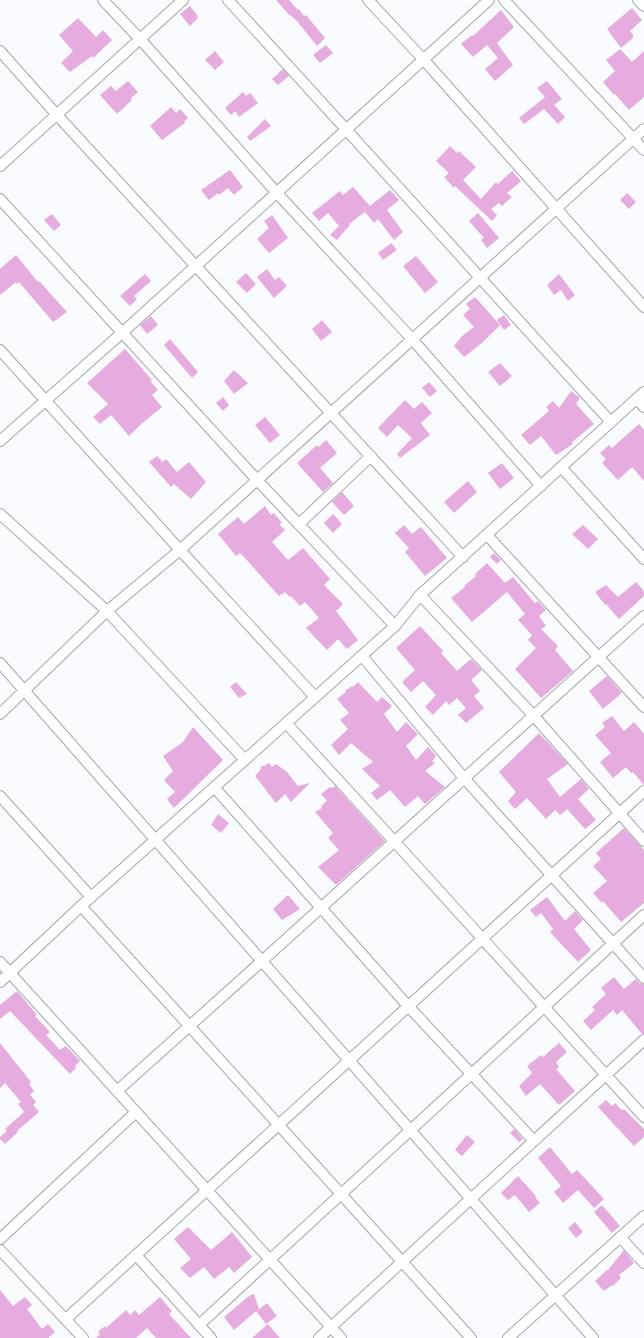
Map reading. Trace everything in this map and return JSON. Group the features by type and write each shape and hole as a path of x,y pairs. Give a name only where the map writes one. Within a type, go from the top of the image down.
{"street":[{"path":"104,0 276,192 412,339 541,486"},
{"path":"0,166 183,0"},
{"path":"228,0 611,422"},
{"path":"368,0 423,59 644,306"},
{"path":"0,441 44,400 123,332 196,264 489,0"},
{"path":"504,0 644,150"},
{"path":"638,0 644,6"},
{"path":"0,51 463,556"},
{"path":"0,714 107,611 180,550 644,129"},
{"path":"0,199 257,480 395,626"},
{"path":"0,350 315,697"},
{"path":"0,982 81,906 395,626 420,595 640,395 644,407"},
{"path":"299,524 371,456"},
{"path":"561,467 644,559"},
{"path":"0,514 107,611 245,760"},
{"path":"487,535 644,707"},
{"path":"420,595 533,715 644,841"},
{"path":"116,1091 644,616"},
{"path":"362,656 464,778 644,978"},
{"path":"0,663 593,1338"},
{"path":"286,723 394,840 644,1117"},
{"path":"214,787 408,1006 534,1141"},
{"path":"66,1319 644,791"},
{"path":"0,796 91,897"},
{"path":"81,906 471,1338"},
{"path":"199,1325 644,915"},
{"path":"0,962 341,1338"},
{"path":"319,1338 644,1040"},
{"path":"0,1239 136,1112"},
{"path":"508,1338 644,1216"},
{"path":"620,1238 644,1263"},
{"path":"0,1250 83,1338"},
{"path":"136,1255 211,1338"}],"building":[{"path":"276,0 289,0 304,16 306,15 325,38 317,46 297,21 290,16"},
{"path":"190,6 198,18 190,26 180,14"},
{"path":"632,8 642,20 630,31 633,38 621,48 607,29"},
{"path":"501,10 514,27 497,43 513,65 495,81 485,69 498,58 487,45 473,57 461,44 472,35 473,36"},
{"path":"78,18 96,37 103,30 112,40 93,58 92,56 70,72 61,63 73,51 59,35"},
{"path":"326,45 333,53 320,63 313,55"},
{"path":"620,49 632,62 644,51 644,97 629,110 603,82 615,71 606,60"},
{"path":"215,51 224,62 215,70 205,60"},
{"path":"283,69 289,76 278,85 272,79"},
{"path":"128,81 138,92 117,114 100,95 111,86 116,91"},
{"path":"547,81 562,99 554,105 565,117 558,124 544,109 524,124 519,118 545,97 537,88"},
{"path":"243,92 246,96 250,93 258,103 239,117 235,111 231,115 225,108"},
{"path":"171,107 176,113 180,109 188,118 184,122 185,123 162,140 150,126"},
{"path":"265,119 271,126 250,141 247,137"},
{"path":"450,146 457,153 459,151 476,167 463,180 481,199 496,182 498,184 512,171 521,181 507,193 512,197 502,206 499,203 491,209 497,215 492,221 455,186 454,188 444,177 449,173 436,161"},
{"path":"230,170 243,187 234,195 228,188 209,200 201,190"},
{"path":"353,187 370,206 390,190 399,200 387,210 403,232 394,240 378,219 374,223 365,212 349,224 350,225 337,240 330,235 339,226 328,213 319,221 312,213 340,191 343,195"},
{"path":"627,193 636,202 629,209 620,200"},
{"path":"478,213 499,238 487,248 481,240 484,238 469,221"},
{"path":"52,214 61,225 54,231 44,220"},
{"path":"272,215 288,238 269,253 257,239 269,228 264,221"},
{"path":"391,243 397,250 383,260 378,253"},
{"path":"16,255 38,282 39,281 67,312 53,322 19,282 17,284 16,282 0,295 0,269"},
{"path":"416,256 438,282 425,293 403,266"},
{"path":"267,269 275,280 279,277 287,286 274,298 257,277"},
{"path":"246,273 256,284 247,293 236,282"},
{"path":"145,274 151,281 134,296 137,299 130,306 120,296"},
{"path":"559,274 575,295 568,301 561,290 554,295 547,285"},
{"path":"475,297 500,325 483,342 464,357 454,346 462,336 474,327 463,315 470,309 466,304"},
{"path":"504,315 511,325 504,330 497,320"},
{"path":"151,316 158,325 147,334 140,325"},
{"path":"322,320 332,332 321,341 312,329"},
{"path":"170,339 198,372 192,378 164,345"},
{"path":"125,349 152,380 150,381 158,390 152,395 162,407 129,436 111,415 100,424 93,417 108,404 87,383"},
{"path":"500,363 512,376 500,386 488,372"},
{"path":"234,370 248,383 234,394 224,381"},
{"path":"429,382 437,391 430,397 422,388"},
{"path":"571,391 580,398 576,404 594,424 572,442 573,444 556,455 541,436 530,445 521,435 549,411 546,407 553,401 559,408"},
{"path":"223,397 229,405 223,411 216,403"},
{"path":"405,400 414,409 422,402 432,413 421,423 430,435 400,458 397,454 412,438 398,425 387,437 378,428"},
{"path":"265,417 280,435 270,443 255,425"},
{"path":"639,424 644,430 644,481 633,468 631,468 618,480 602,463 606,459 600,453 609,445 612,448"},
{"path":"326,440 337,453 320,468 333,483 323,492 297,463 317,445 319,447"},
{"path":"157,456 163,462 166,459 177,472 189,462 206,482 191,499 174,484 171,487 149,462"},
{"path":"502,463 514,478 500,489 488,473"},
{"path":"468,481 477,492 454,513 444,502"},
{"path":"342,492 354,506 344,515 332,502"},
{"path":"265,506 271,515 274,513 282,523 279,524 285,530 272,542 288,560 303,548 330,579 324,585 343,604 336,611 358,640 347,649 338,639 327,650 306,628 319,618 305,602 300,606 285,592 279,596 240,553 236,556 218,534 238,517 244,524"},
{"path":"333,514 342,524 333,533 324,523"},
{"path":"404,525 412,534 421,527 447,558 425,576 405,552 409,548 395,533"},
{"path":"583,525 598,539 588,549 572,534"},
{"path":"494,553 501,560 497,564 490,557"},
{"path":"487,563 505,583 513,577 535,603 538,601 546,610 539,616 546,626 541,629 558,646 555,650 573,671 541,698 515,669 536,648 528,640 532,635 518,620 525,614 507,592 472,622 451,598 465,587 464,586 476,576 475,574"},
{"path":"636,582 644,591 644,596 619,619 595,592 606,585 618,597"},
{"path":"420,626 443,651 441,653 457,671 471,659 482,670 471,680 480,691 474,696 484,708 466,723 458,715 466,708 457,698 449,705 446,701 433,715 425,707 436,695 423,681 411,692 402,682 415,670 396,648"},
{"path":"607,676 622,693 603,709 589,691"},
{"path":"236,682 247,694 239,698 230,687"},
{"path":"358,682 377,702 382,697 392,706 384,714 397,732 406,722 418,734 406,746 416,760 428,747 436,756 432,761 435,763 425,771 445,787 425,804 418,796 405,807 390,790 377,800 371,793 380,786 362,769 373,762 351,743 339,755 331,745 348,729 340,720 349,713 337,699"},
{"path":"612,716 624,731 634,722 644,734 644,785 633,772 631,773 626,767 613,778 600,762 611,753 595,735 605,727 602,723"},
{"path":"193,727 223,760 174,808 167,799 175,792 164,780 173,771 163,756 183,742"},
{"path":"539,733 568,764 547,779 560,797 581,779 589,789 578,799 596,820 585,829 567,809 560,815 555,810 546,819 527,798 515,809 508,801 516,792 499,772"},
{"path":"269,763 272,767 276,764 286,771 298,786 310,783 291,802 285,794 276,803 255,776 261,769 261,766"},
{"path":"335,786 385,841 336,885 318,867 339,850 328,838 333,833 315,812 322,808 321,806 327,801 321,794 330,787 332,788"},
{"path":"218,814 229,823 221,833 211,825"},
{"path":"624,828 644,850 644,903 621,922 603,901 602,903 593,893 607,881 593,866 601,859 596,853"},
{"path":"288,895 300,909 282,920 273,909"},
{"path":"547,897 565,921 575,911 583,920 574,929 591,950 578,962 550,932 553,929 541,913 536,917 530,910"},
{"path":"614,977 624,989 636,979 639,983 644,984 644,1034 642,1034 622,1010 617,1015 613,1010 591,1030 583,1021 595,1010 592,1007 606,994 601,988"},
{"path":"17,991 37,1015 35,1016 50,1032 46,1035 60,1050 66,1046 80,1061 70,1074 10,1011 0,1019 0,1005"},
{"path":"0,1043 31,1082 29,1084 34,1091 30,1095 36,1102 33,1105 39,1112 17,1131 18,1132 5,1144 0,1137 7,1131 5,1129 24,1112 18,1104 21,1102 5,1083 0,1088"},
{"path":"559,1043 567,1052 556,1062 559,1067 556,1069 575,1091 559,1105 540,1084 526,1096 519,1086 532,1073 527,1066 541,1055 543,1057"},
{"path":"606,1100 612,1106 615,1103 622,1110 624,1109 644,1129 644,1137 634,1146 598,1107"},
{"path":"514,1129 523,1139 519,1142 510,1133"},
{"path":"467,1135 475,1142 462,1156 455,1150"},
{"path":"550,1147 572,1174 577,1170 604,1199 594,1208 578,1190 563,1203 554,1192 561,1186 538,1158"},
{"path":"518,1176 536,1196 535,1197 540,1203 529,1212 515,1195 508,1200 501,1193"},
{"path":"602,1205 620,1226 612,1233 594,1212"},
{"path":"575,1222 583,1232 576,1238 568,1228"},
{"path":"188,1227 211,1250 232,1232 252,1257 234,1273 229,1267 214,1279 204,1267 190,1278 180,1268 191,1259 174,1239"},
{"path":"624,1250 634,1263 619,1275 621,1278 613,1286 612,1285 604,1291 595,1281 608,1270"},
{"path":"0,1290 13,1306 25,1297 32,1305 27,1309 42,1329 48,1324 55,1332 49,1338 0,1338"},
{"path":"254,1294 259,1309 258,1310 267,1303 277,1316 266,1324 256,1311 234,1330 224,1317 249,1296"},
{"path":"160,1297 172,1311 169,1314 191,1338 156,1338 147,1328 136,1338 96,1338 100,1334 98,1332 105,1326 106,1328 126,1310 130,1315 135,1310 139,1315"},
{"path":"268,1324 280,1338 252,1338"}]}
